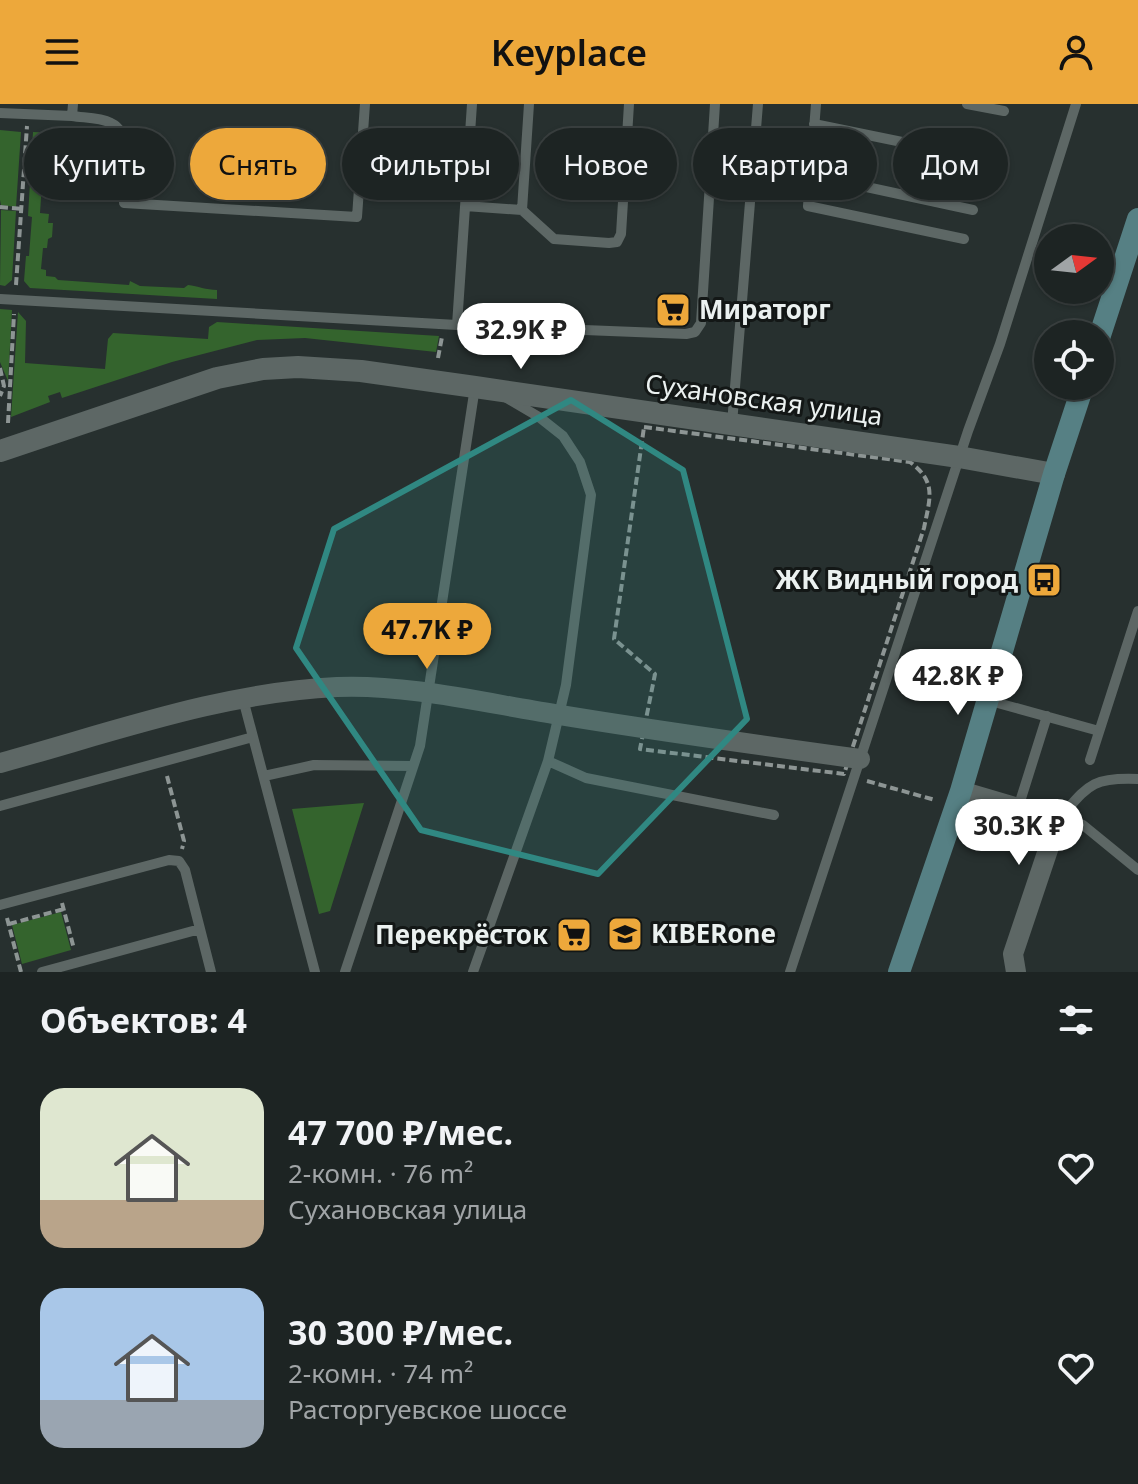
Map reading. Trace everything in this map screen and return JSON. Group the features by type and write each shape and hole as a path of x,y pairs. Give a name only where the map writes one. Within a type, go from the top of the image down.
{"main road":[{"path":"1105,320 1138,219"},
{"path":"899,972 958,798 1078,400"}],"street":[{"name":"Сухановская улица","path":"0,451 217,378 263,369 298,367 361,371 483,388 959,457 1054,474"},
{"path":"0,763 206,707 243,699 339,687 428,693 644,728 852,767"},
{"path":"958,798 1018,808 1058,820 1013,954 1016,972"}],"lane":[{"path":"72,116 73,104"},
{"path":"0,113 72,116 115,124 126,146 124,203 357,217 365,104"},
{"path":"457,325 472,104"},
{"path":"522,210 529,104"},
{"path":"465,206 522,210 554,239 617,242 621,234 629,104"},
{"path":"713,128 715,104"},
{"path":"756,128 758,104"},
{"path":"814,128 816,104"},
{"path":"967,104 1004,111"},
{"path":"790,972 852,767 1000,344 1076,104"},
{"path":"814,124 893,140"},
{"path":"877,189 973,210"},
{"path":"0,299 444,325 686,334 695,332 701,323 709,200"},
{"path":"732,424 750,200"},
{"path":"809,200 808,206 964,239"},
{"path":"345,972 420,746 483,388 539,417 563,436 580,462 591,495 566,685 548,761 473,972"},
{"path":"1090,760 1138,611"},
{"path":"243,699 315,972"},
{"path":"987,700 1099,731"},
{"path":"1018,808 1047,716"},
{"path":"0,806 253,737"},
{"path":"548,761 586,778 774,815"},
{"path":"264,776 314,765 413,766"},
{"path":"1138,779 1113,778 1088,785 1058,820 1083,825 1138,870"},
{"path":"2,904 169,860 179,861 185,870 211,972"},
{"path":"42,972 200,929"}],"path":[{"path":"8,423 28,115"},
{"path":"0,207 22,209"},
{"path":"438,358 444,325"},
{"path":"0,368 4,377 0,396"},
{"path":"2,388 10,391"},
{"path":"852,767 924,528 930,498 929,483 922,471 910,462 644,427 614,639 655,674 640,749 852,767 958,798"},
{"path":"166,774 184,841 179,861"},
{"path":"58,889 78,962"},
{"path":"2,904 21,972"},
{"path":"9,924 64,909"}],"highlighted area":[{"path":"571,400 683,470 747,719 598,874 421,830 296,648 334,529"}],"green space":[{"path":"0,130 21,132 16,207 1,205"},
{"path":"29,200 41,200 40,213 49,214 48,223 53,223 52,237 48,239 47,248 43,248 41,269 46,270 46,276 58,280 129,285 130,281 140,286 184,288 188,285 217,290 217,299 30,288 24,281 32,217 28,216"},
{"path":"1,210 16,211 12,280 5,286 0,285"},
{"path":"0,309 12,310 8,381 0,362"},
{"path":"18,312 26,321 25,363 105,369 108,339 113,333 208,339 209,327 217,322 439,336 436,352 305,338 257,340 172,362 62,398 60,392 48,396 50,402 11,417"},
{"path":"364,803 330,911 319,914 292,809"},
{"path":"61,912 71,950 22,964 12,925"}],"place":[{"name":"Мираторг","path":"673,310"},
{"name":"ЖК Видный город","path":"1044,580"},
{"name":"KIBERone","path":"625,934"},
{"name":"Перекрёсток","path":"574,935"}]}
